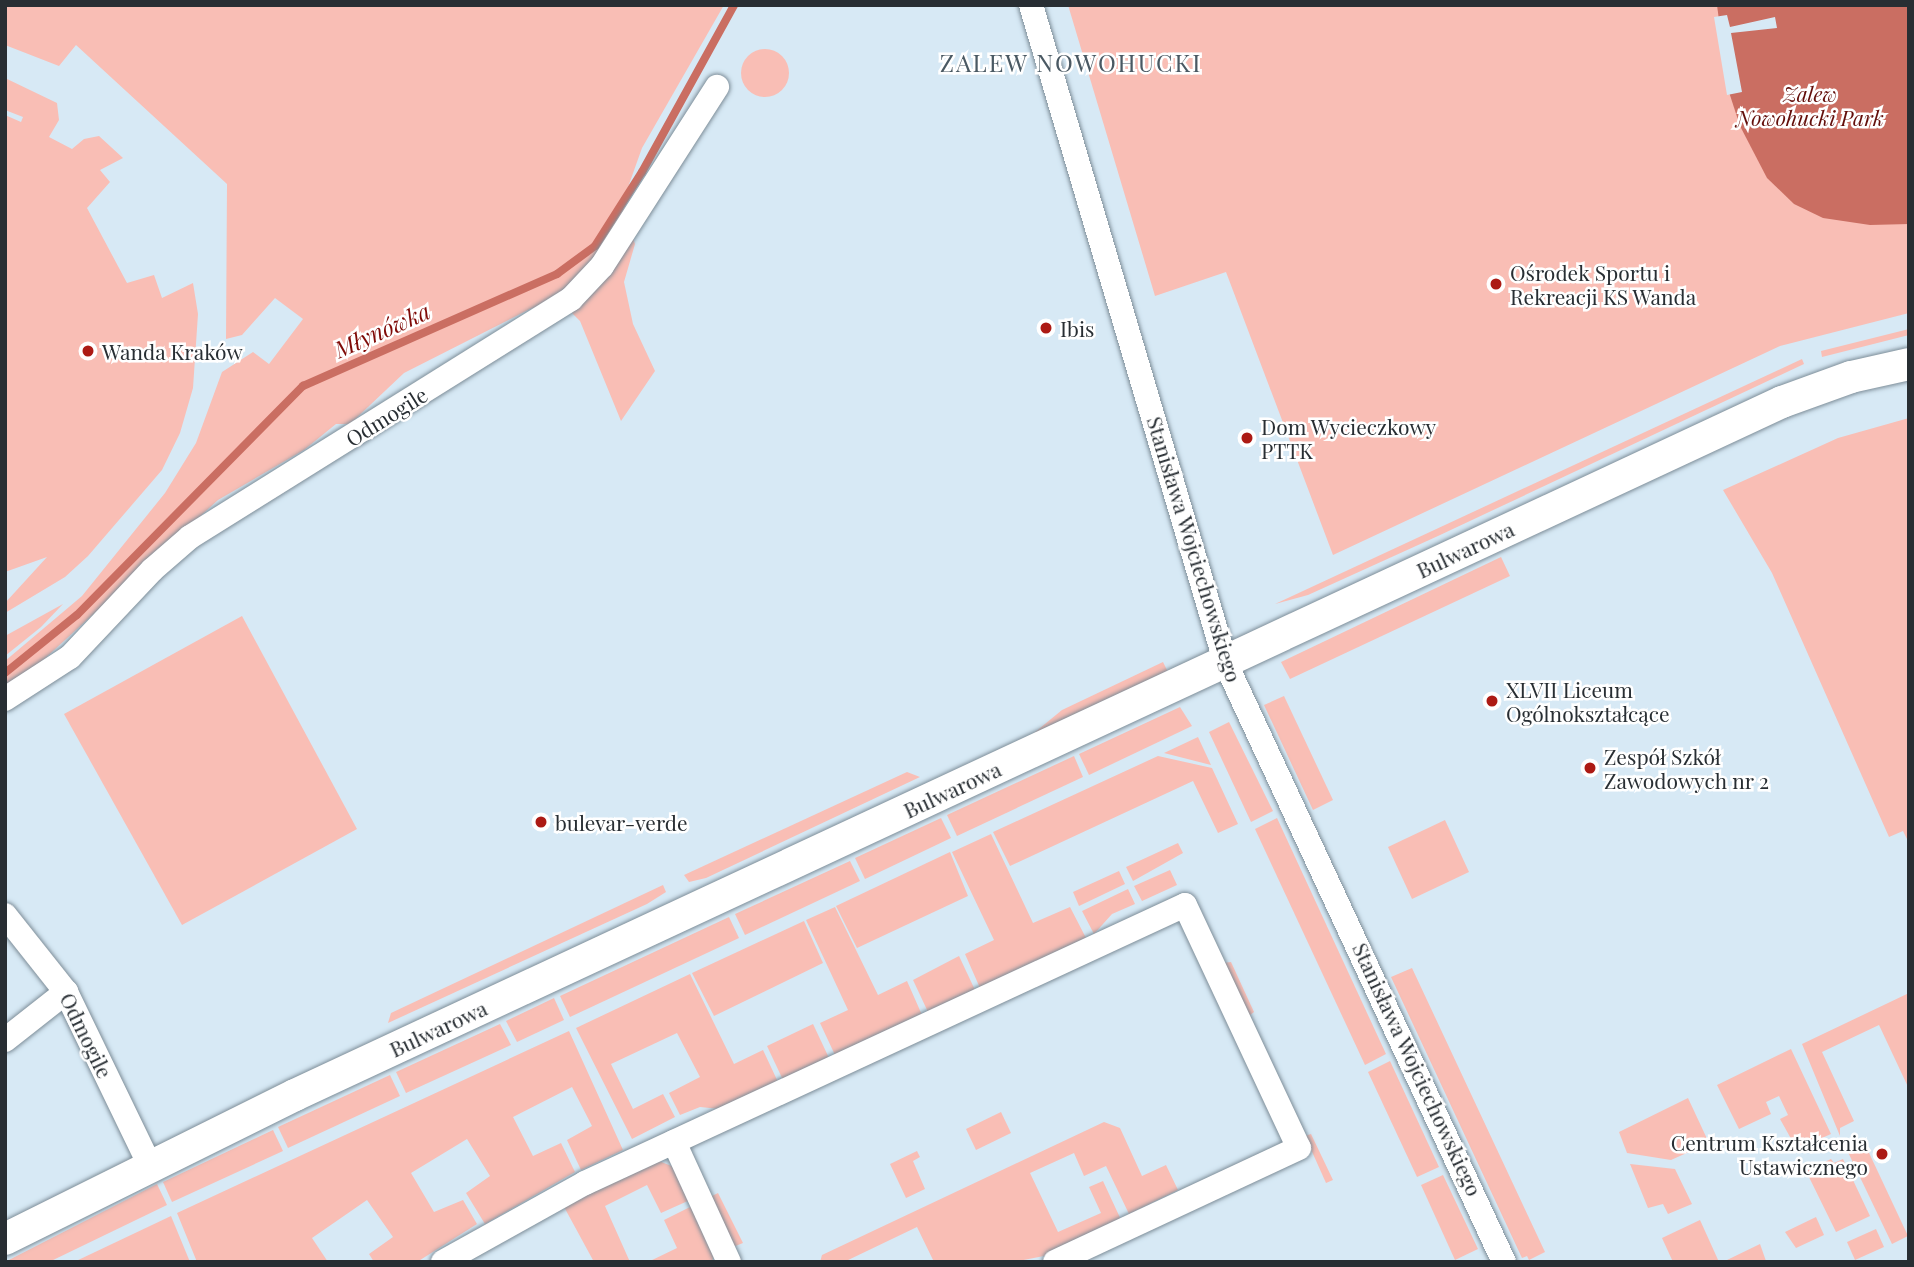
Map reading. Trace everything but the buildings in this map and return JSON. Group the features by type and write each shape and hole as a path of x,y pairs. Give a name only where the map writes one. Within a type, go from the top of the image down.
{"street":[{"name":"Stanisława Wojciechowskiego","path":"1031,5 1227,664 1504,1262"},
{"name":"Odmogile","path":"5,699 70,657 152,570 190,537 571,299 602,265 716,87"},
{"name":"Bulwarowa","path":"5,1240 295,1095 1076,730 1227,664 1782,402 1851,377 1909,364"},
{"path":"443,1262 555,1198 1185,905 1298,1148 1055,1262"},
{"name":"Odmogile","path":"5,915 66,992 151,1168"},
{"path":"5,1040 66,992"},
{"path":"674,1142 729,1262"}],"green space":[{"path":"5,5 724,5 642,148 622,204 635,244 624,282 633,324 655,371 621,421 580,321 570,311 543,305 530,309 404,373 350,424 336,424 304,450 218,500 5,695 5,661 82,596 165,493 196,443 222,372 253,352 269,364 303,319 275,298 242,335 226,339 227,184 76,45 59,66 5,45"},
{"name":"Ośrodek Sportu i Rekreacji KS Wanda","path":"1068,5 1909,5 1909,313 1780,346 1333,555 1226,272 1155,296"},
{"path":"765,49 782,56 789,73 782,90 765,97 748,90 741,73 748,56"},
{"name":"Wanda Kraków","path":"5,78 57,103 59,120 49,137 72,149 84,139 99,136 123,158 100,170 110,182 87,208 127,283 154,275 162,298 193,283 198,314 193,388 180,433 162,470 88,556 65,577 5,613 5,603 47,557 5,572 5,115 21,122 23,117 5,110"},
{"path":"1909,329 1909,335 1822,357 1821,351"},
{"path":"1802,359 1804,364 1438,536 1308,595 1275,604"},
{"path":"1909,418 1909,843 1903,831 1889,837 1772,573 1723,490 1838,438"},
{"path":"1501,557 1510,576 1290,679 1281,662"},
{"path":"63,604 41,627 5,656 5,636"},
{"path":"242,616 357,829 182,925 64,714"},
{"path":"1163,662 1168,672 1029,737 1062,710"},
{"path":"1284,696 1333,800 1313,810 1264,705"},
{"path":"1180,707 1192,726 1089,775 1079,754"},
{"path":"1229,722 1273,811 1251,822 1209,732"},
{"path":"1198,737 1211,765 1164,753"},
{"path":"1074,756 1083,777 957,836 947,815"},
{"path":"1158,756 1212,768 1238,824 1218,833 1193,781 1010,866 993,832"},
{"path":"907,772 920,777 706,878 689,882 684,875"},
{"path":"941,818 951,838 865,879 855,858"},
{"path":"1277,818 1386,1054 1365,1065 1255,829"},
{"path":"1445,820 1469,872 1412,899 1388,847"},
{"path":"991,834 1033,923 1070,907 1086,938 980,988 965,954 994,940 952,852"},
{"path":"1178,843 1183,853 1133,881 1126,867"},
{"path":"950,852 968,896 857,948 836,906"},
{"path":"850,861 860,881 745,935 735,914"},
{"path":"1170,870 1177,885 1142,901 1134,886"},
{"path":"1119,871 1125,884 1079,906 1073,892"},
{"path":"663,885 666,892 647,904 388,1023 391,1013"},
{"path":"1128,889 1135,904 1112,914 1094,934 1082,911"},
{"path":"835,907 878,995 907,981 922,1015 835,1055 820,1023 848,1010 806,920"},
{"path":"729,917 739,938 570,1017 560,996"},
{"path":"804,921 823,963 714,1016 692,973"},
{"path":"959,956 975,990 928,1012 913,980"},
{"path":"1231,962 1254,1012 1249,1016 1223,963"},
{"path":"1412,968 1545,1252 1529,1260 1527,1256 1522,1258 1391,977"},
{"path":"690,974 734,1064 763,1050 778,1082 720,1109 700,1107 680,1115 669,1093 700,1077 677,1033 611,1064 633,1109 663,1094 675,1117 632,1139 576,1028"},
{"path":"1909,993 1909,1089 1879,1025 1822,1052 1854,1121 1840,1128 1840,1136 1802,1044"},
{"path":"554,998 564,1020 517,1042 506,1021"},
{"path":"500,1024 511,1045 406,1093 396,1072"},
{"path":"813,1024 829,1058 783,1080 767,1046"},
{"path":"569,1031 623,1150 581,1170 567,1140 592,1126 572,1087 513,1117 533,1156 561,1143 575,1172 485,1224 466,1193 490,1176 467,1139 411,1173 434,1212 463,1200 477,1224 417,1262 374,1262 369,1254 393,1237 367,1200 312,1238 328,1262 197,1262 177,1213"},
{"path":"1791,1049 1831,1134 1822,1138 1824,1143 1799,1153 1780,1119 1788,1115 1779,1096 1766,1102 1771,1114 1739,1129 1717,1085"},
{"path":"1390,1061 1439,1167 1417,1177 1368,1072"},
{"path":"390,1075 400,1096 288,1148 278,1127"},
{"path":"1688,1098 1709,1143 1671,1160 1627,1153 1619,1132"},
{"path":"1001,1112 1011,1133 976,1150 966,1129"},
{"path":"1104,1122 1120,1128 1142,1176 1166,1165 1178,1190 1129,1214 1106,1166 1084,1176 1074,1153 1030,1173 1058,1232 1101,1213 1089,1187 1103,1181 1122,1222 1054,1254 1013,1262 934,1262 917,1227 844,1262 820,1262 822,1255"},
{"path":"273,1130 283,1151 172,1202 163,1182"},
{"path":"1311,1134 1333,1180 1326,1183 1305,1136"},
{"path":"1863,1140 1908,1236 1892,1244 1846,1148"},
{"path":"917,1151 920,1157 913,1161 925,1189 906,1198 890,1164"},
{"path":"1831,1159 1834,1163 1843,1159 1870,1216 1836,1232 1806,1171"},
{"path":"659,1161 674,1167 690,1200 661,1213 647,1185 605,1206 630,1262 594,1262 563,1205"},
{"path":"1630,1164 1675,1169 1692,1204 1668,1214 1663,1204 1648,1208"},
{"path":"1443,1175 1478,1249 1455,1260 1421,1185"},
{"path":"157,1184 167,1205 49,1262 5,1262"},
{"path":"718,1193 743,1243 733,1247 710,1197"},
{"path":"692,1206 714,1255 712,1262 648,1262 677,1248 664,1220"},
{"path":"171,1216 190,1262 74,1262"},
{"path":"1816,1217 1824,1235 1796,1248 1785,1232"},
{"path":"1700,1220 1719,1262 1673,1262 1662,1238"},
{"path":"1876,1229 1884,1247 1855,1260 1847,1242"},
{"path":"1760,1244 1766,1261 1728,1262 1727,1260"}],"shaded area":[{"path":"1717,5 1909,5 1909,224 1870,225 1823,218 1794,204 1767,178 1740,126 1728,89"}],"pier":[{"path":"1727,15 1730,27 1775,17 1777,28 1731,33 1742,92 1727,95 1714,17"}],"waterway":[{"name":"Młynówka","path":"5,673 77,615 303,386 557,274 595,246 642,172 734,5"}],"place":[{"name":"Ośrodek Sportu i Rekreacji KS Wanda","path":"1496,284"},
{"name":"Ibis","path":"1046,328"},
{"name":"Wanda Kraków","path":"88,351"},
{"name":"Dom Wycieczkowy PTTK","path":"1247,438"},
{"name":"XLVII Liceum Ogólnokształcące","path":"1492,701"},
{"name":"Zespół Szkół Zawodowych nr 2","path":"1590,768"},
{"name":"bulevar-verde","path":"541,822"},
{"name":"Centrum Kształcenia Ustawicznego","path":"1882,1154"}],"district":[{"name":"ZALEW NOWOHUCKI","path":"1071,63"}],"park label":[{"name":"Zalew Nowohucki Park","path":"1810,105"}]}
